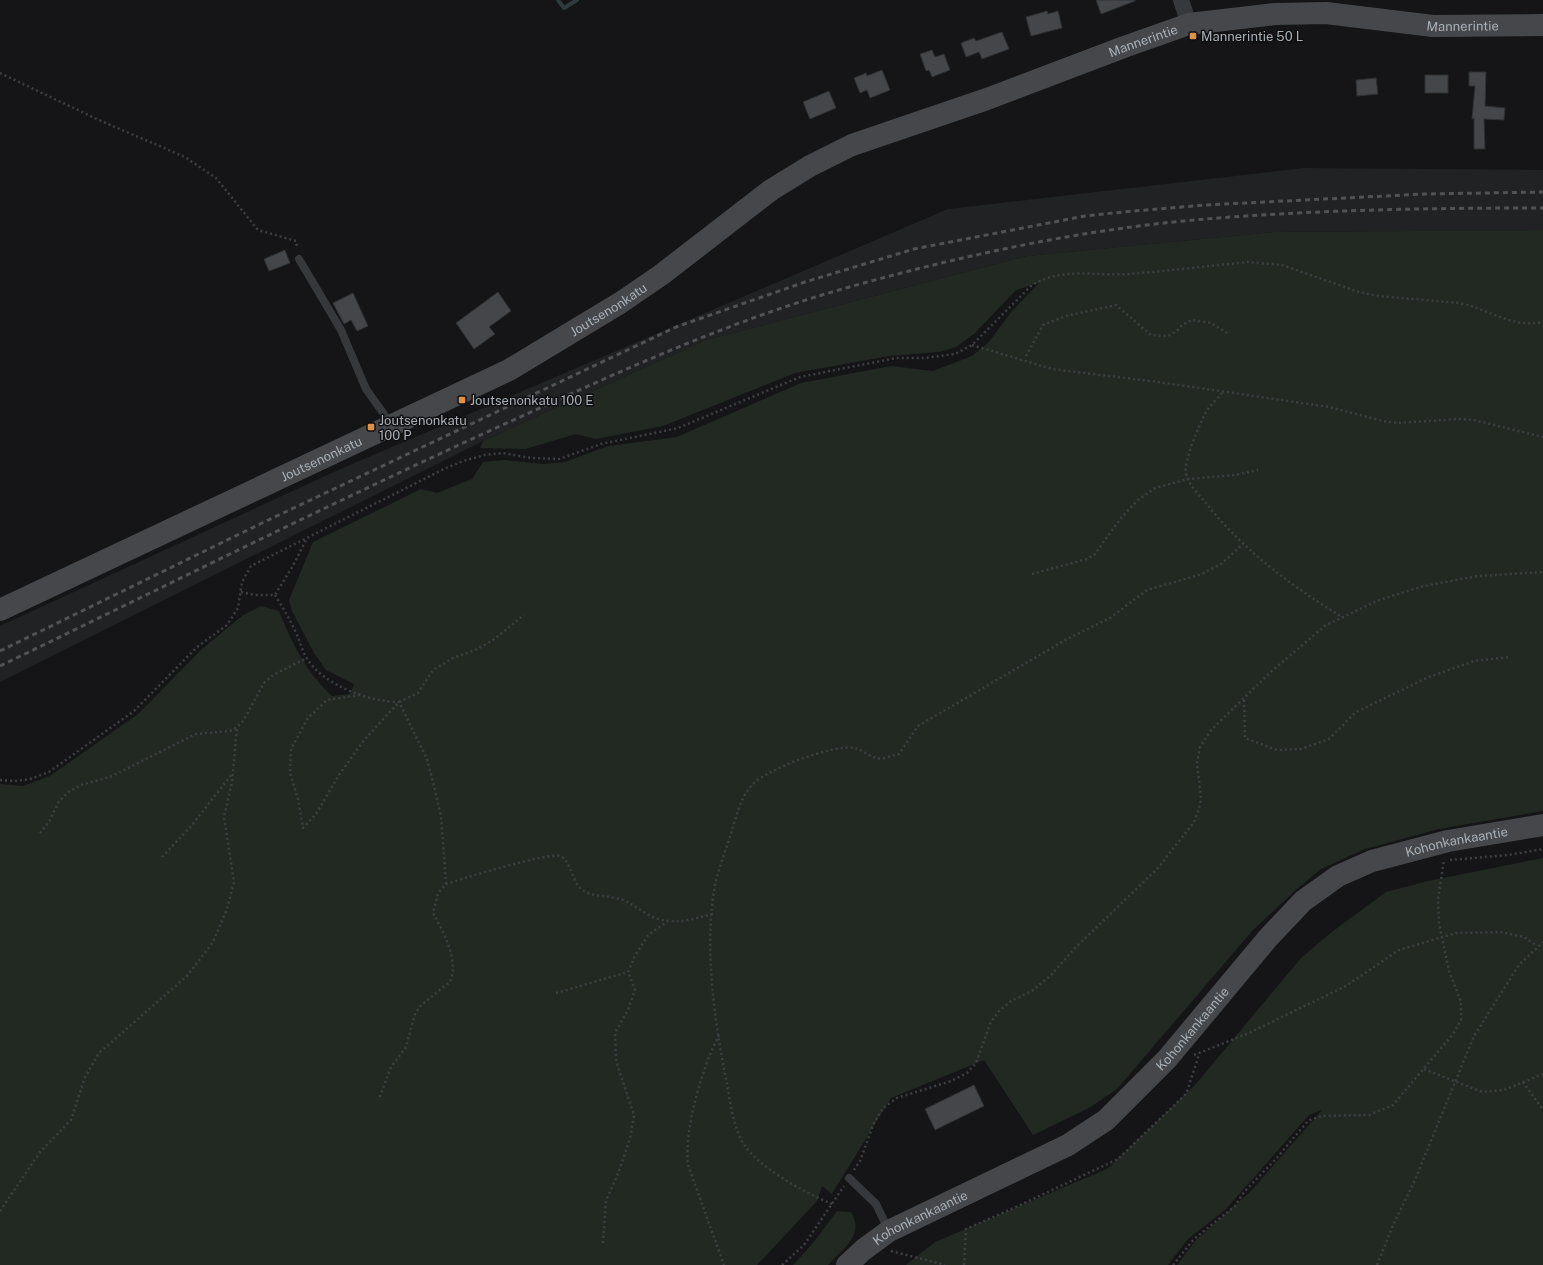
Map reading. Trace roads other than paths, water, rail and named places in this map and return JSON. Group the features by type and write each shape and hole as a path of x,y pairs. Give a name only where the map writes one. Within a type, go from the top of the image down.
{"street":[{"path":"1181,0 1189,24"},
{"name":"Mannerintie","path":"810,166 852,145 987,99 1189,24 1275,14 1326,13 1433,26 1543,25"},
{"name":"Joutsenonkatu","path":"0,610 509,370 620,303 661,275 771,190 810,166"},
{"name":"Kohonkankaantie","path":"847,1265 863,1250 888,1240 1068,1145 1106,1120 1167,1059 1268,938 1303,901 1338,876 1372,861 1441,843 1543,825"}],"lane":[{"path":"299,259 341,330 366,389 392,424"},
{"path":"849,1178 876,1204 888,1240"}],"waterway":[{"path":"558,0 564,8 577,0"}],"railway":[{"path":"0,651 262,523 676,327 805,282 914,249 1085,216 1123,212 1205,205 1425,194 1543,192"},
{"path":"0,666 323,509 559,399 683,345 767,313 853,286 1016,246 1058,238 1183,221 1318,212 1453,208 1543,208"}],"place":[{"name":"Mannerintie 50 L","path":"1193,36"},
{"name":"Joutsenonkatu 100 E","path":"462,400"},
{"name":"Joutsenonkatu 100 P","path":"371,427"}]}
